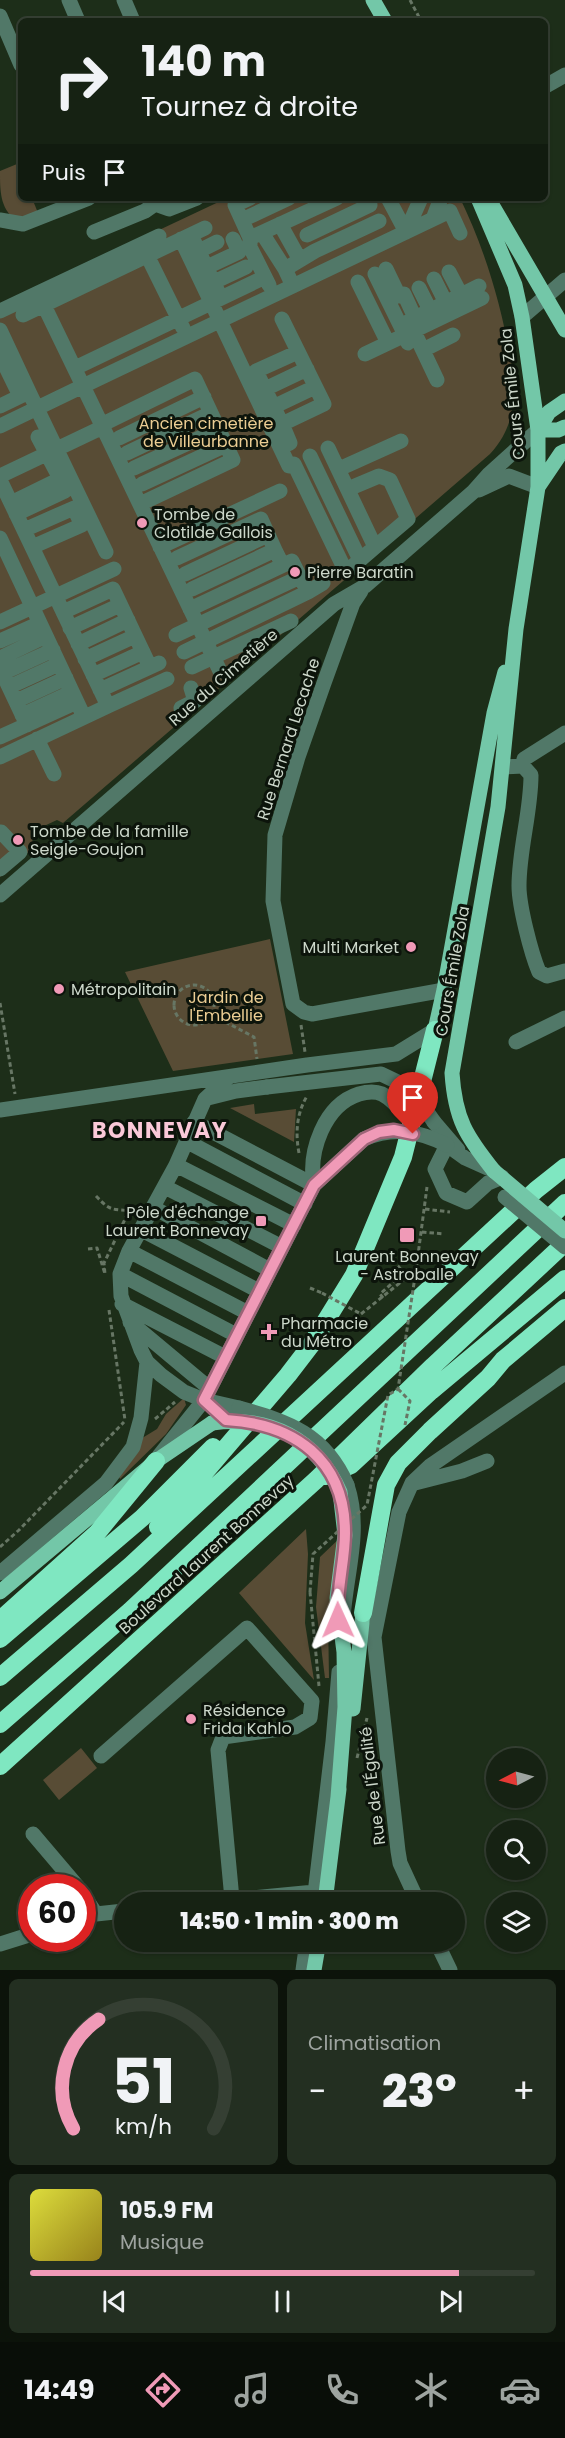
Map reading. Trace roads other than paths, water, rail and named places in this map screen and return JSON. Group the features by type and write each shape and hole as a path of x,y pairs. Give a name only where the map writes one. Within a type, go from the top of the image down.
{"highway":[{"path":"131,1565 143,1543 245,1428 311,1345 354,1275 403,1157 435,1030"},
{"path":"0,1677 131,1565 536,1190 565,1167"},
{"name":"Boulevard Laurent Bonnevay","path":"0,1724 130,1611 565,1203"},
{"name":"Boulevard Laurent Bonnevay","path":"0,1766 316,1480 433,1366 565,1245"},
{"path":"316,1480 351,1465 431,1391 565,1279"},
{"path":"363,1613 386,1485 398,1463 488,1378 503,1360 565,1308"},
{"path":"488,1378 511,1366 565,1323"},
{"path":"0,1639 142,1518 236,1424 260,1407"},
{"path":"0,1620 97,1533 156,1461"}],"main road":[{"path":"373,0 383,18"},
{"name":"Cours Émile Zola","path":"478,201 515,285 522,317 538,430 538,487 516,629 503,766 452,1073 453,1095 469,1139 495,1177 565,1231"},
{"path":"490,201 565,330"},
{"path":"538,430 549,412 565,401"},
{"path":"538,430 565,428"},
{"path":"538,487 561,453 565,451"},
{"name":"Cours Émile Zola","path":"435,1030 494,713 516,629"},
{"path":"0,1592 156,1461 219,1422 267,1426 302,1442 344,1489 345,1535 337,1598 344,1652 345,1707 338,1797"},
{"path":"321,1892 338,1797 368,1686 363,1613"},
{"path":"314,1970 317,1952"}],"street":[{"path":"124,0 132,18"},
{"path":"73,1 77,18"},
{"path":"0,16 18,58"},
{"path":"548,85 565,75"},
{"path":"0,220 23,224 77,201"},
{"path":"94,232 145,211 154,201 169,209 189,201"},
{"path":"244,201 235,205 246,267 275,295"},
{"path":"207,267 242,235 285,201"},
{"path":"242,235 280,224 330,201"},
{"path":"307,235 369,201 388,240"},
{"path":"0,426 388,240 397,210 415,201"},
{"path":"397,210 422,201"},
{"path":"397,210 432,219 448,203 460,232"},
{"path":"285,268 379,221"},
{"path":"280,224 300,260"},
{"path":"0,311 41,299 145,250 186,237 205,228"},
{"path":"242,235 285,268 293,286"},
{"path":"242,235 250,247 260,280"},
{"path":"145,250 159,236"},
{"path":"186,237 199,251 207,267 214,282 220,321 280,447 292,465 346,572 408,519 390,480 379,476 348,489"},
{"path":"186,237 217,301"},
{"path":"199,251 217,242"},
{"path":"145,250 187,337"},
{"path":"214,282 246,267"},
{"path":"381,271 399,296 404,294 411,328 432,382 423,350 411,328"},
{"path":"449,272 461,295"},
{"path":"434,279 446,303"},
{"path":"75,368 260,280"},
{"path":"522,317 565,280"},
{"path":"358,282 388,344"},
{"path":"419,288 430,310"},
{"path":"365,354 388,344 411,328 481,292 461,295 430,310 411,328"},
{"path":"23,315 41,299"},
{"path":"41,299 83,387 105,424 145,502 195,607"},
{"path":"282,319 324,404 282,424"},
{"path":"0,330 25,394 37,409 62,485 82,525 32,547"},
{"path":"423,350 453,335"},
{"path":"280,447 290,443 256,371 298,352"},
{"path":"1,361 6,383 25,394"},
{"path":"265,389 307,369"},
{"path":"108,706 1,481 105,424 195,379 233,460 145,502"},
{"path":"273,407 315,387"},
{"path":"0,406 25,394"},
{"path":"119,438 204,397"},
{"path":"127,453 211,413"},
{"path":"105,424 119,438 127,453 142,484 145,502"},
{"path":"134,468 219,429"},
{"name":"Rue du Cimetière","path":"0,895 334,604 365,586 473,492 489,474 538,430"},
{"path":"38,437 52,455 106,552"},
{"path":"339,470 400,441"},
{"path":"142,484 226,445"},
{"path":"328,448 375,547"},
{"path":"310,456 360,560"},
{"name":"Rue du Cimetière","path":"473,492 509,476 538,487"},
{"path":"14,508 62,485"},
{"path":"168,554 280,491"},
{"path":"24,530 74,508"},
{"path":"168,554 261,519 283,565"},
{"path":"185,574 268,535"},
{"path":"1,541 5,561 32,607 84,717"},
{"path":"192,589 275,550"},
{"path":"168,554 185,574 192,589 198,625 217,664"},
{"path":"195,607 292,561 308,592"},
{"path":"0,622 114,569"},
{"path":"176,635 300,577"},
{"path":"184,652 308,592 323,582"},
{"name":"Rue Bernard Lecache","path":"365,586 353,603 345,623 298,757 275,835 273,900 293,1004 304,1012 312,1014 444,990"},
{"path":"63,612 113,589 143,651 155,665 100,690"},
{"path":"70,628 120,605"},
{"path":"78,644 128,621"},
{"path":"192,668 217,664 291,621"},
{"path":"86,659 135,636"},
{"path":"0,641 53,650"},
{"path":"5,677 53,650"},
{"path":"5,677 53,650"},
{"path":"93,675 143,651"},
{"path":"5,677 25,720"},
{"path":"0,757 167,679"},
{"path":"181,708 195,701 191,688"},
{"path":"0,737 25,720 75,697"},
{"path":"523,766 524,759 565,733"},
{"path":"37,739 54,774"},
{"path":"503,766 523,766 531,775 531,798 519,888 533,958 539,972 547,975 565,971"},
{"path":"0,869 20,852 1,832"},
{"path":"516,1042 565,1018"},
{"path":"0,1110 396,1054 435,1030"},
{"path":"205,1099 236,1091 381,1074 406,1086 465,1158"},
{"path":"219,1422 207,1394 115,1306 110,1275 129,1251 154,1208 205,1099 229,1077"},
{"path":"314,1185 311,1170 320,1137 329,1116 346,1099 363,1092 382,1094 412,1123"},
{"path":"194,1122 314,1185"},
{"path":"156,1461 207,1394 314,1185 364,1139 379,1132 394,1130 432,1138 447,1145 495,1177 505,1197 565,1245"},
{"path":"186,1141 305,1204"},
{"path":"447,1145 435,1169 446,1193 467,1202 495,1177"},
{"path":"176,1165 294,1225"},
{"path":"165,1187 282,1247"},
{"path":"154,1208 270,1270"},
{"path":"142,1230 260,1291"},
{"path":"129,1251 248,1312"},
{"path":"110,1275 236,1335"},
{"path":"115,1306 225,1357"},
{"path":"128,1320 147,1362 161,1375 184,1392 207,1394 239,1408 279,1419 308,1434 329,1454 344,1489"},
{"path":"0,1573 106,1483 133,1446 141,1418 147,1362"},
{"path":"412,1484 451,1451 565,1373"},
{"path":"412,1484 462,1471 487,1461"},
{"name":"Rue de l'Égalité","path":"412,1484 399,1512 374,1637 368,1686 400,1863 413,1892"},
{"path":"101,1756 247,1628 312,1701 310,1718 295,1726 223,1737 218,1750 231,1892"},
{"path":"320,1892 341,1641"},
{"path":"33,1834 67,1874"},
{"path":"96,1915 114,1912"},
{"path":"0,1944 18,1938"},
{"path":"303,1970 305,1952"},
{"path":"441,1952 450,1970"}],"place":[{"name":"Tombe de Clotilde Gallois","path":"142,523"},
{"name":"Pierre Baratin","path":"295,572"},
{"name":"Tombe de la famille Seigle-Goujon","path":"18,840"},
{"name":"Multi Market","path":"411,947"},
{"name":"Métropolitain","path":"59,989"},
{"name":"Pôle d'échange Laurent Bonnevay","path":"261,1221"},
{"name":"Laurent Bonnevay - Astroballe","path":"407,1235"},
{"name":"Pharmacie du Métro","path":"269,1332"},
{"name":"Résidence Frida Kahlo","path":"191,1719"}],"district":[{"name":"BONNEVAY","path":"160,1130"}],"park label":[{"name":"Ancien cimetière de Villeurbanne","path":"206,432"},
{"name":"Jardin de l'Embellie","path":"226,1006"}]}
